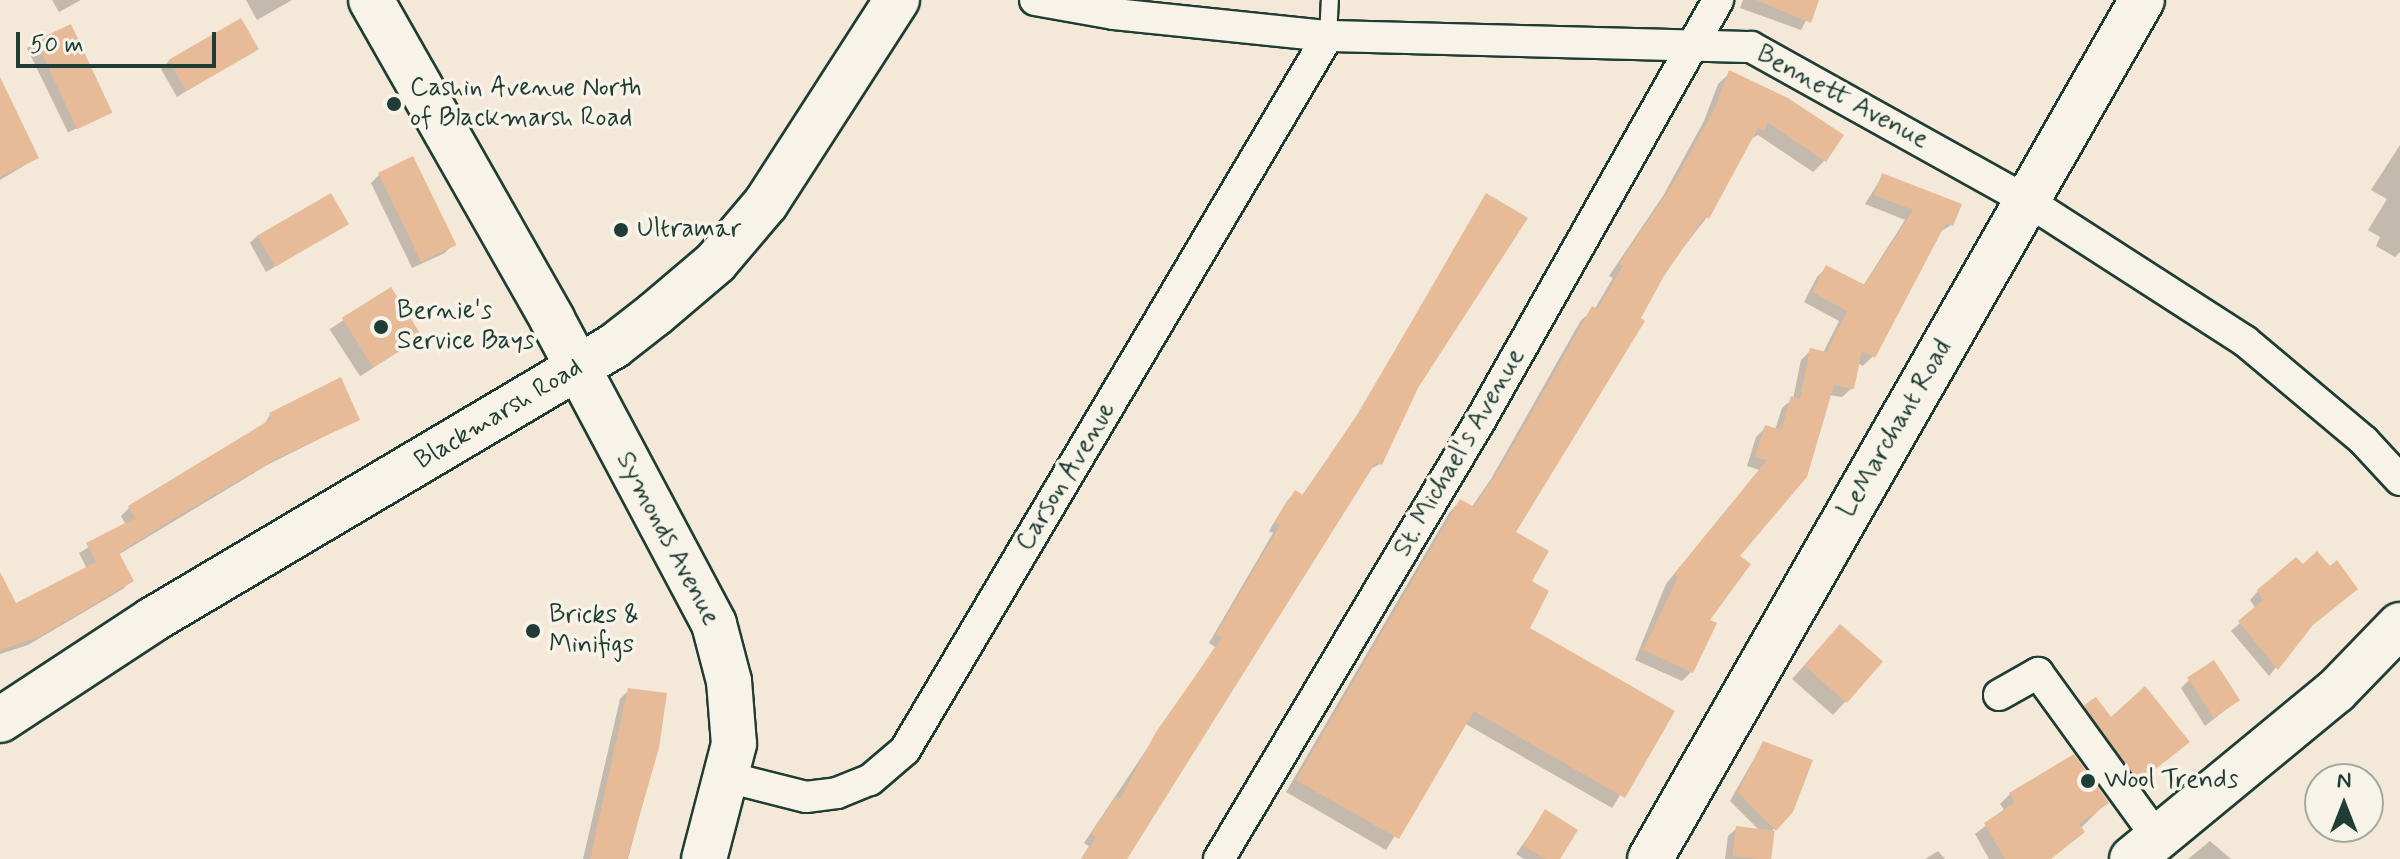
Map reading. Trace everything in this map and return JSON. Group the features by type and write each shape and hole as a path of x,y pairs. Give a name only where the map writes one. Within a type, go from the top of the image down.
{"street":[{"name":"Symonds Avenue","path":"371,0 714,624 733,714 727,777 704,859"},
{"name":"Blackmarsh Road","path":"1,714 152,620 576,368 655,314 733,242 766,203 897,0"},
{"name":"Bennett Avenue","path":"1035,0 1114,14 1328,36 1693,42 1751,47 2026,200 2245,341 2364,441 2400,480"},
{"name":"St. Michael's Avenue","path":"1219,859 1480,421 1718,0"},
{"name":"LeMarchant Road","path":"1650,859 2142,0"},
{"name":"Carson Avenue","path":"727,777 806,797 837,793 870,780 905,750 1328,36"},
{"path":"1999,695 2038,673 2145,849 2336,691 2400,625"}],"lane":[{"path":"1328,36 1330,0"}],"building":[{"path":"1756,0 1819,0 1811,23"},
{"path":"241,18 259,49 186,91 168,60"},
{"path":"71,24 112,113 77,129 36,40"},
{"path":"1729,70 1788,98 1844,135 1826,162 1768,123 1764,131 1758,128 1709,219 1705,216 1664,276 1641,318 1645,321 1516,532 1549,551 1532,581 1549,591 1530,628 1675,711 1625,798 1474,711 1399,839 1296,780 1460,499 1474,507 1502,465 1592,306 1597,309 1623,266 1619,264 1674,182 1715,108"},
{"path":"0,77 39,158 0,177"},
{"path":"413,156 456,245 421,262 378,173"},
{"path":"1882,173 1962,204 1953,226 1946,223 1875,358 1862,351 1854,389 1834,385 1807,477 1740,556 1751,564 1710,620 1717,623 1693,673 1643,650 1678,577 1674,574 1767,460 1755,457 1765,425 1781,430 1791,396 1800,399 1810,348 1827,352 1847,311 1812,292 1826,265 1865,285 1913,210 1874,195"},
{"path":"331,193 349,224 275,267 257,235"},
{"path":"1486,193 1528,218 1418,388 1382,465 1376,462 1127,859 1082,859 1096,837 1091,834 1116,797 1120,799 1156,732 1222,638 1216,634 1280,525 1275,522 1295,490 1303,495 1361,409"},
{"name":"Bernie's Service Bays","path":"391,287 422,337 373,368 342,318"},
{"path":"341,377 360,420 277,458 119,553 134,581 38,637 0,650 0,572 16,603 96,562 86,543 135,518 128,506 271,419 269,413"},
{"path":"2317,551 2330,566 2337,560 2358,589 2313,625 2278,670 2238,621 2263,600 2257,590 2296,557 2303,564"},
{"path":"1840,624 1883,661 1847,703 1804,666"},
{"path":"2214,660 2240,700 2213,718 2187,677"},
{"path":"2145,686 2190,742 2139,782 2084,705 2096,697 2111,717"},
{"path":"628,688 667,693 659,748 627,859 590,859"},
{"path":"1763,741 1813,760 1793,812 1776,831 1738,792"},
{"path":"2074,754 2109,803 2079,824 2085,832 2051,859 2005,859 1984,823 2015,802 2009,793"},
{"path":"1545,809 1578,830 1560,859 1545,859 1523,846"},
{"path":"1736,826 1775,831 1771,859 1732,856"}],"place":[{"name":"Cashin Avenue North of Blackmarsh Road","path":"394,104"},
{"name":"Ultramar","path":"621,230"},
{"name":"Bernie's Service Bays","path":"381,327"},
{"name":"Bricks & Minifigs","path":"533,631"},
{"name":"Wool Trends","path":"2088,781"}]}
